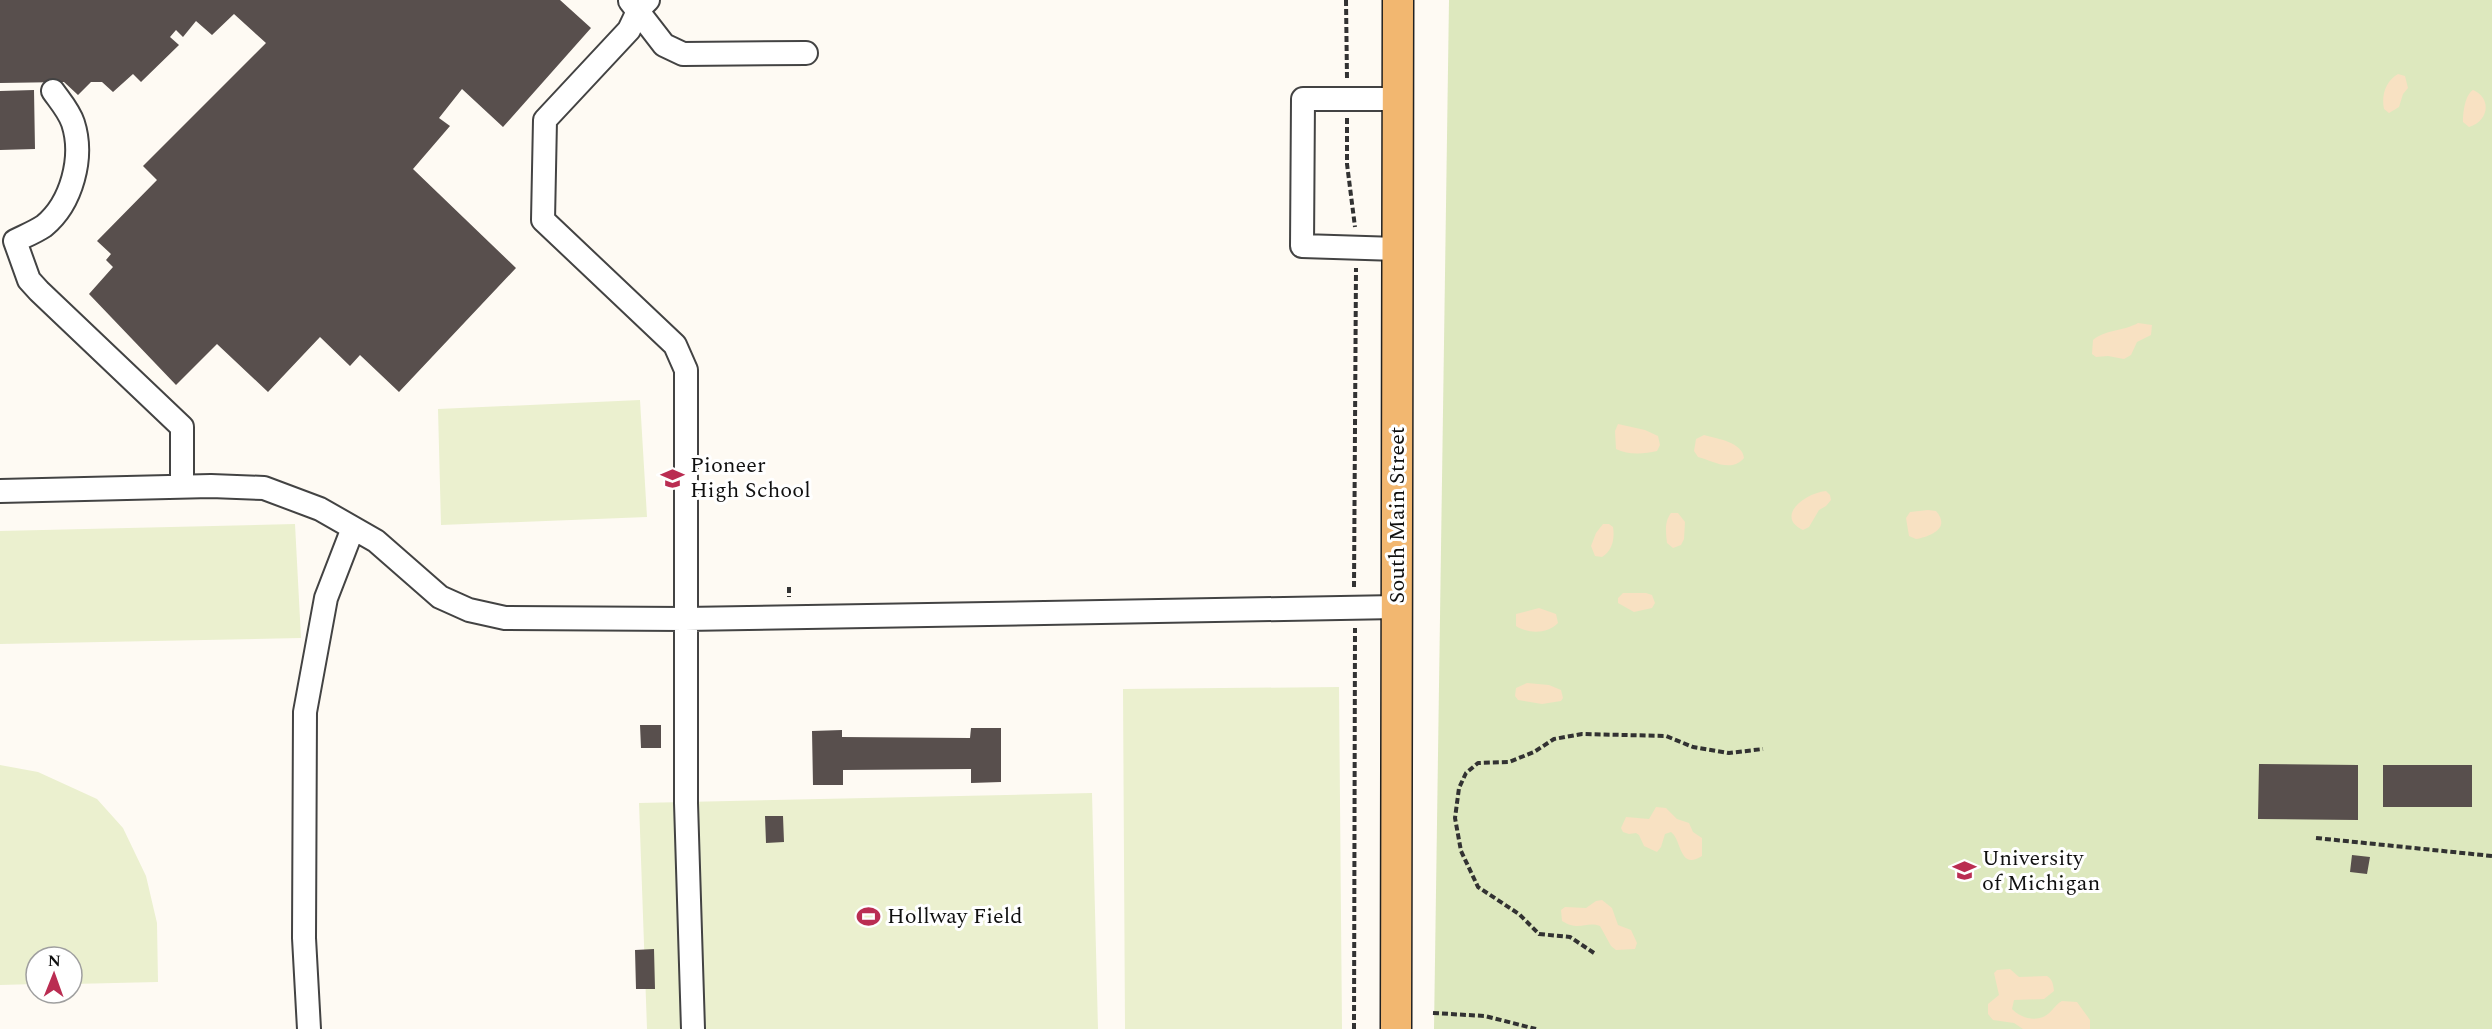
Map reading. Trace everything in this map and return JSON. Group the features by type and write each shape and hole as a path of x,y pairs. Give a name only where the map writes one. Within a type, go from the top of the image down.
{"main road":[{"name":"South Main Street","path":"1396,1029 1398,0"}],"lane":[{"path":"639,3 664,45 683,54 806,53"},
{"path":"639,3 629,30 545,120 543,220 675,345 686,370 686,803 693,1029"},
{"path":"53,91 72,120 77,136 75,171 57,213 32,234 7,241 29,280 39,291 182,427 182,486"},
{"path":"1397,99 1304,99 1302,246 1398,249"},
{"path":"0,491 182,486 264,488 320,509 376,542 440,597 469,610 505,618 685,619 1397,607"},
{"path":"309,1029 304,938 305,712 326,598 353,528"}],"path":[{"path":"1346,0 1347,164 1355,221 1356,248 1354,590"},
{"path":"1354,1029 1355,633"},
{"path":"1594,953 1570,937 1539,934 1519,914 1478,887 1461,851 1455,818 1459,788 1466,773 1478,763 1509,762 1534,752 1554,739 1582,734 1666,736 1693,747 1730,753 1763,749"},
{"path":"2316,838 2492,856"},
{"path":"1433,1013 1485,1016 1536,1029"}],"green space":[{"path":"1449,0 2492,0 2492,1029 1434,1029"},
{"path":"640,400 647,517 441,525 438,409"},
{"path":"295,524 301,638 0,644 0,531"},
{"path":"1339,687 1342,1029 1125,1029 1123,689"},
{"path":"0,765 38,772 97,799 123,828 146,876 157,923 158,982 84,984 84,945 24,945 24,984 0,985"},
{"name":"Hollway Field","path":"1092,793 1098,1029 647,1029 639,803"}],"sand":[{"path":"2398,74 2405,76 2408,88 2403,94 2399,107 2389,113 2384,109 2384,94 2390,80"},
{"path":"2473,90 2483,98 2486,109 2481,120 2469,127 2463,122 2463,113 2466,100"},
{"path":"2138,323 2152,325 2151,335 2137,342 2131,355 2124,359 2108,356 2096,357 2092,354 2093,340 2108,332"},
{"path":"1618,424 1645,430 1658,436 1660,445 1657,451 1636,453 1616,449 1615,431"},
{"path":"1704,435 1734,445 1739,448 1744,458 1733,465 1728,465 1698,457 1694,451 1696,439"},
{"path":"1826,491 1831,500 1819,510 1809,527 1803,530 1795,525 1792,512 1796,506 1809,496"},
{"path":"1936,511 1940,517 1940,527 1922,538 1916,539 1909,536 1906,518 1910,512"},
{"path":"1671,513 1678,513 1685,522 1684,539 1681,545 1673,548 1667,543 1666,531 1667,520"},
{"path":"1603,524 1613,527 1614,536 1610,548 1602,557 1595,556 1591,546 1596,533"},
{"path":"1623,593 1646,593 1652,595 1655,603 1652,608 1634,612 1618,603 1618,598"},
{"path":"1539,608 1556,614 1558,623 1554,627 1538,632 1516,626 1516,614"},
{"path":"1527,683 1549,685 1561,690 1563,698 1561,701 1542,704 1518,700 1515,696 1516,688"},
{"path":"1656,807 1666,808 1677,819 1689,823 1693,832 1702,838 1702,856 1695,860 1685,857 1671,832 1665,834 1657,852 1644,846 1636,833 1623,832 1621,828 1626,817 1649,819"},
{"path":"1602,900 1612,908 1618,925 1631,930 1637,943 1635,949 1616,950 1611,946 1600,926 1573,926 1562,921 1561,910 1565,907 1586,908"},
{"path":"2010,969 2019,977 2047,976 2052,981 2054,991 2044,999 2014,1000 2012,1009 2015,1012 2034,1019 2044,1017 2062,1001 2077,1002 2090,1020 2090,1029 2023,1029 2014,1023 1993,1020 1988,1014 1988,1004 1999,995 1994,973 1997,970"}],"building":[{"path":"0,0 560,0 591,28 503,127 462,89 439,118 450,126 413,169 516,268 399,392 360,355 350,366 320,337 268,392 217,344 176,385 89,294 113,267 106,260 111,254 97,241 157,180 143,166 266,43 234,14 212,35 196,21 183,37 176,30 170,37 179,45 141,82 133,74 113,92 102,82 91,82 78,95 64,82 0,83"},
{"path":"34,90 35,149 0,150 0,91"},
{"path":"640,725 661,725 661,748 641,748"},
{"path":"971,728 1001,728 1001,782 971,783 971,769 843,770 843,785 813,785 812,731 842,730 842,737 970,738"},
{"path":"2259,764 2358,765 2358,820 2258,819"},
{"path":"2383,765 2472,765 2472,807 2383,807"},
{"path":"765,816 783,816 784,842 766,843"},
{"path":"2352,855 2370,857 2367,874 2350,872"},
{"path":"654,949 655,989 636,989 635,950"}],"place":[{"name":"Pioneer High School","path":"672,478"},
{"name":"University of Michigan","path":"1964,871"},
{"name":"Hollway Field","path":"869,916"}]}
